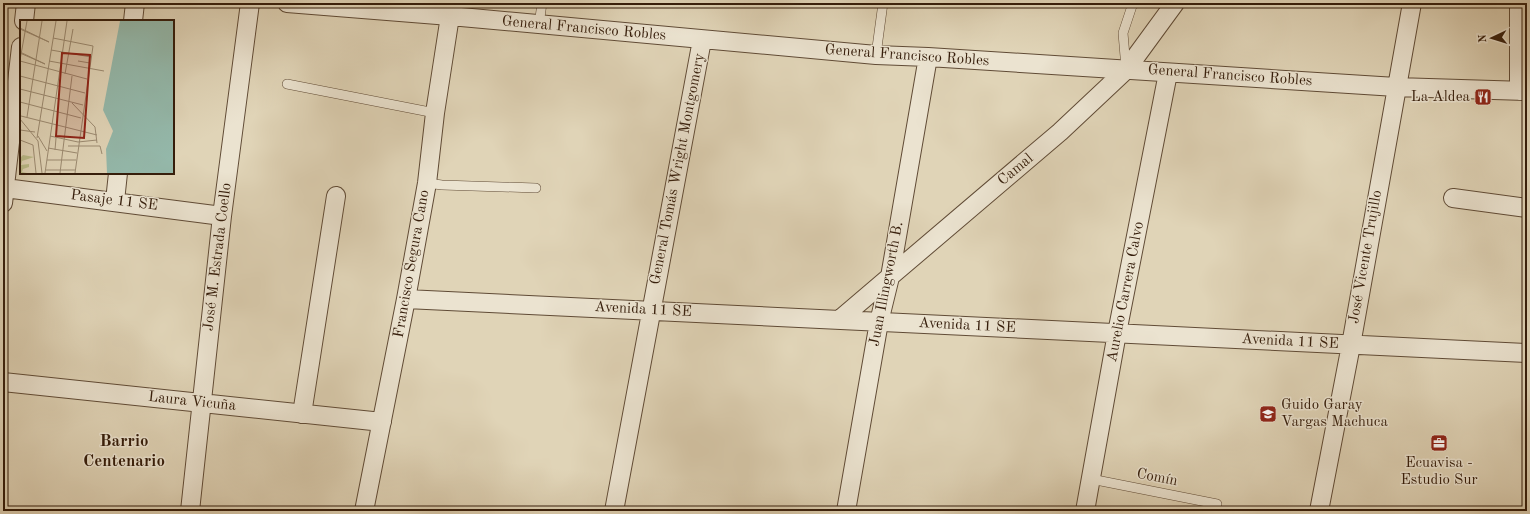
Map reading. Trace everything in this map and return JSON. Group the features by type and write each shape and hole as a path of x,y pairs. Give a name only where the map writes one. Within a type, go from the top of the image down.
{"street":[{"path":"24,20 26,3"},
{"path":"133,20 135,3"},
{"name":"José M. Estrada Coello","path":"190,511 222,216 250,3"},
{"name":"General Francisco Robles","path":"294,3 450,10 539,25 876,55 1396,87 1523,91"},
{"name":"Camal","path":"839,320 1060,132 1126,70 1175,3"},
{"name":"José Vicente Trujillo","path":"1319,511 1351,345 1412,3"},
{"path":"1519,3 1523,91"},
{"name":"Francisco Segura Cano","path":"364,511 406,299 426,184 450,10"},
{"name":"General Tomás Wright Montgomery","path":"614,511 702,40"},
{"path":"4,196 20,56"},
{"name":"Juan Illingworth B.","path":"846,511 879,322 890,277 928,57"},
{"name":"Aurelio Carrera Calvo","path":"1086,511 1117,333 1168,72"},
{"path":"116,201 118,174"},
{"name":"Pasaje 11 SE","path":"4,196 116,201 222,216"},
{"path":"302,414 336,196"},
{"path":"1453,198 1527,208"},
{"name":"Avenida 11 SE","path":"406,299 1527,353"},
{"name":"Laura Vicuña","path":"3,382 382,422"}],"lane":[{"path":"539,25 542,3"},
{"path":"876,55 883,3"},
{"path":"1126,70 1123,33 1133,3"},
{"path":"287,84 435,113"},
{"path":"426,184 536,188"},
{"name":"Comín","path":"1091,479 1217,504"}],"place":[{"name":"La Aldea","path":"1483,97"},
{"name":"Guido Garay Vargas Machuca","path":"1268,414"},
{"name":"Ecuavisa - Estudio Sur","path":"1439,443"}],"district":[{"name":"Barrio Centenario","path":"124,451"}]}
